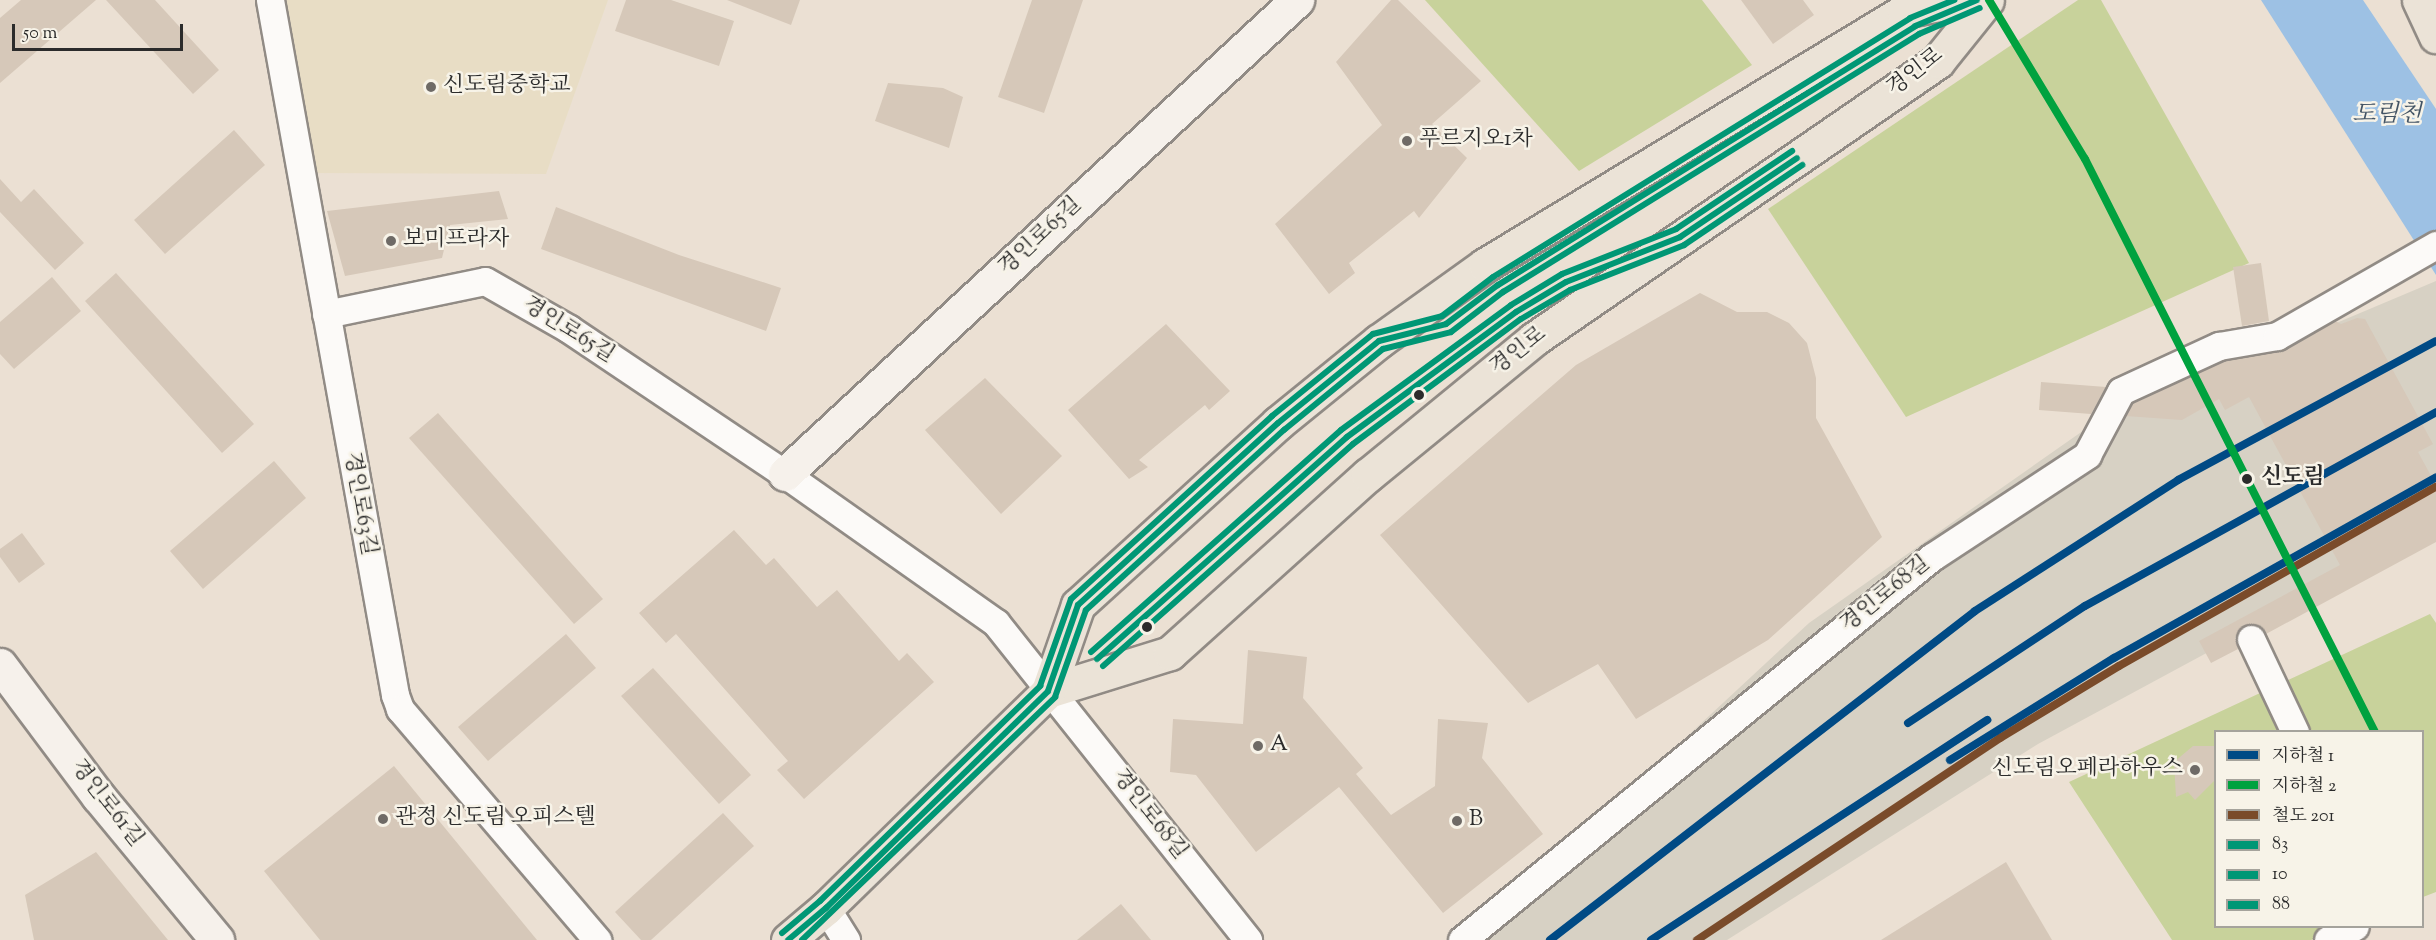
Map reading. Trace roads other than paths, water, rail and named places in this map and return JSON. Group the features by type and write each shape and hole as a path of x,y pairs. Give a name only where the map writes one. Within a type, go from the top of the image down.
{"main road":[{"name":"경인로","path":"788,940 826,908 1048,691 1078,605 1278,423 1379,341 1485,265 1904,11 1960,0"},
{"name":"경인로","path":"1048,691 1170,653 1368,475 1534,339 1938,61 1987,0"},
{"path":"2419,0 2436,36"}],"street":[{"name":"경인로63길","path":"270,0 391,681 400,709 597,940"},
{"name":"경인로65길","path":"785,474 1297,0"},
{"name":"경인로68길","path":"1461,940 1932,557 2087,455 2121,391 2219,346 2277,336 2436,245"},
{"name":"경인로65길","path":"326,314 485,281 569,328 785,474 996,623 1048,691"},
{"path":"2251,639 2294,730"},
{"name":"경인로61길","path":"0,665 98,795 218,940"},
{"name":"경인로68길","path":"1048,691 1248,940"},
{"path":"826,908 846,940"},
{"path":"2328,940 2353,928"}],"water":[{"name":"도림천","path":"2261,0 2363,0 2436,109 2436,275"}],"metro line":[{"name":"2","path":"1989,0 2085,159 2374,730"},
{"name":"1","path":"1550,940 1975,611 2178,480 2436,341"},
{"name":"1","path":"1908,723 2085,606 2436,412"},
{"name":"1","path":"1950,760 2114,658 2436,477"},
{"name":"1","path":"1651,940 1987,720"}],"rail line":[{"name":"201","path":"1697,940 2000,738 2119,666 2436,487"}],"place":[{"name":"신도림중학교","path":"431,87"},
{"name":"푸르지오1차","path":"1407,141"},
{"name":"보미프라자","path":"391,241"},
{"name":"신도림","path":"2247,479"},
{"name":"A","path":"1258,746"},
{"name":"신도림오페라하우스","path":"2195,770"},
{"name":"관정 신도림 오피스텔","path":"383,819"},
{"name":"B","path":"1457,821"}]}
